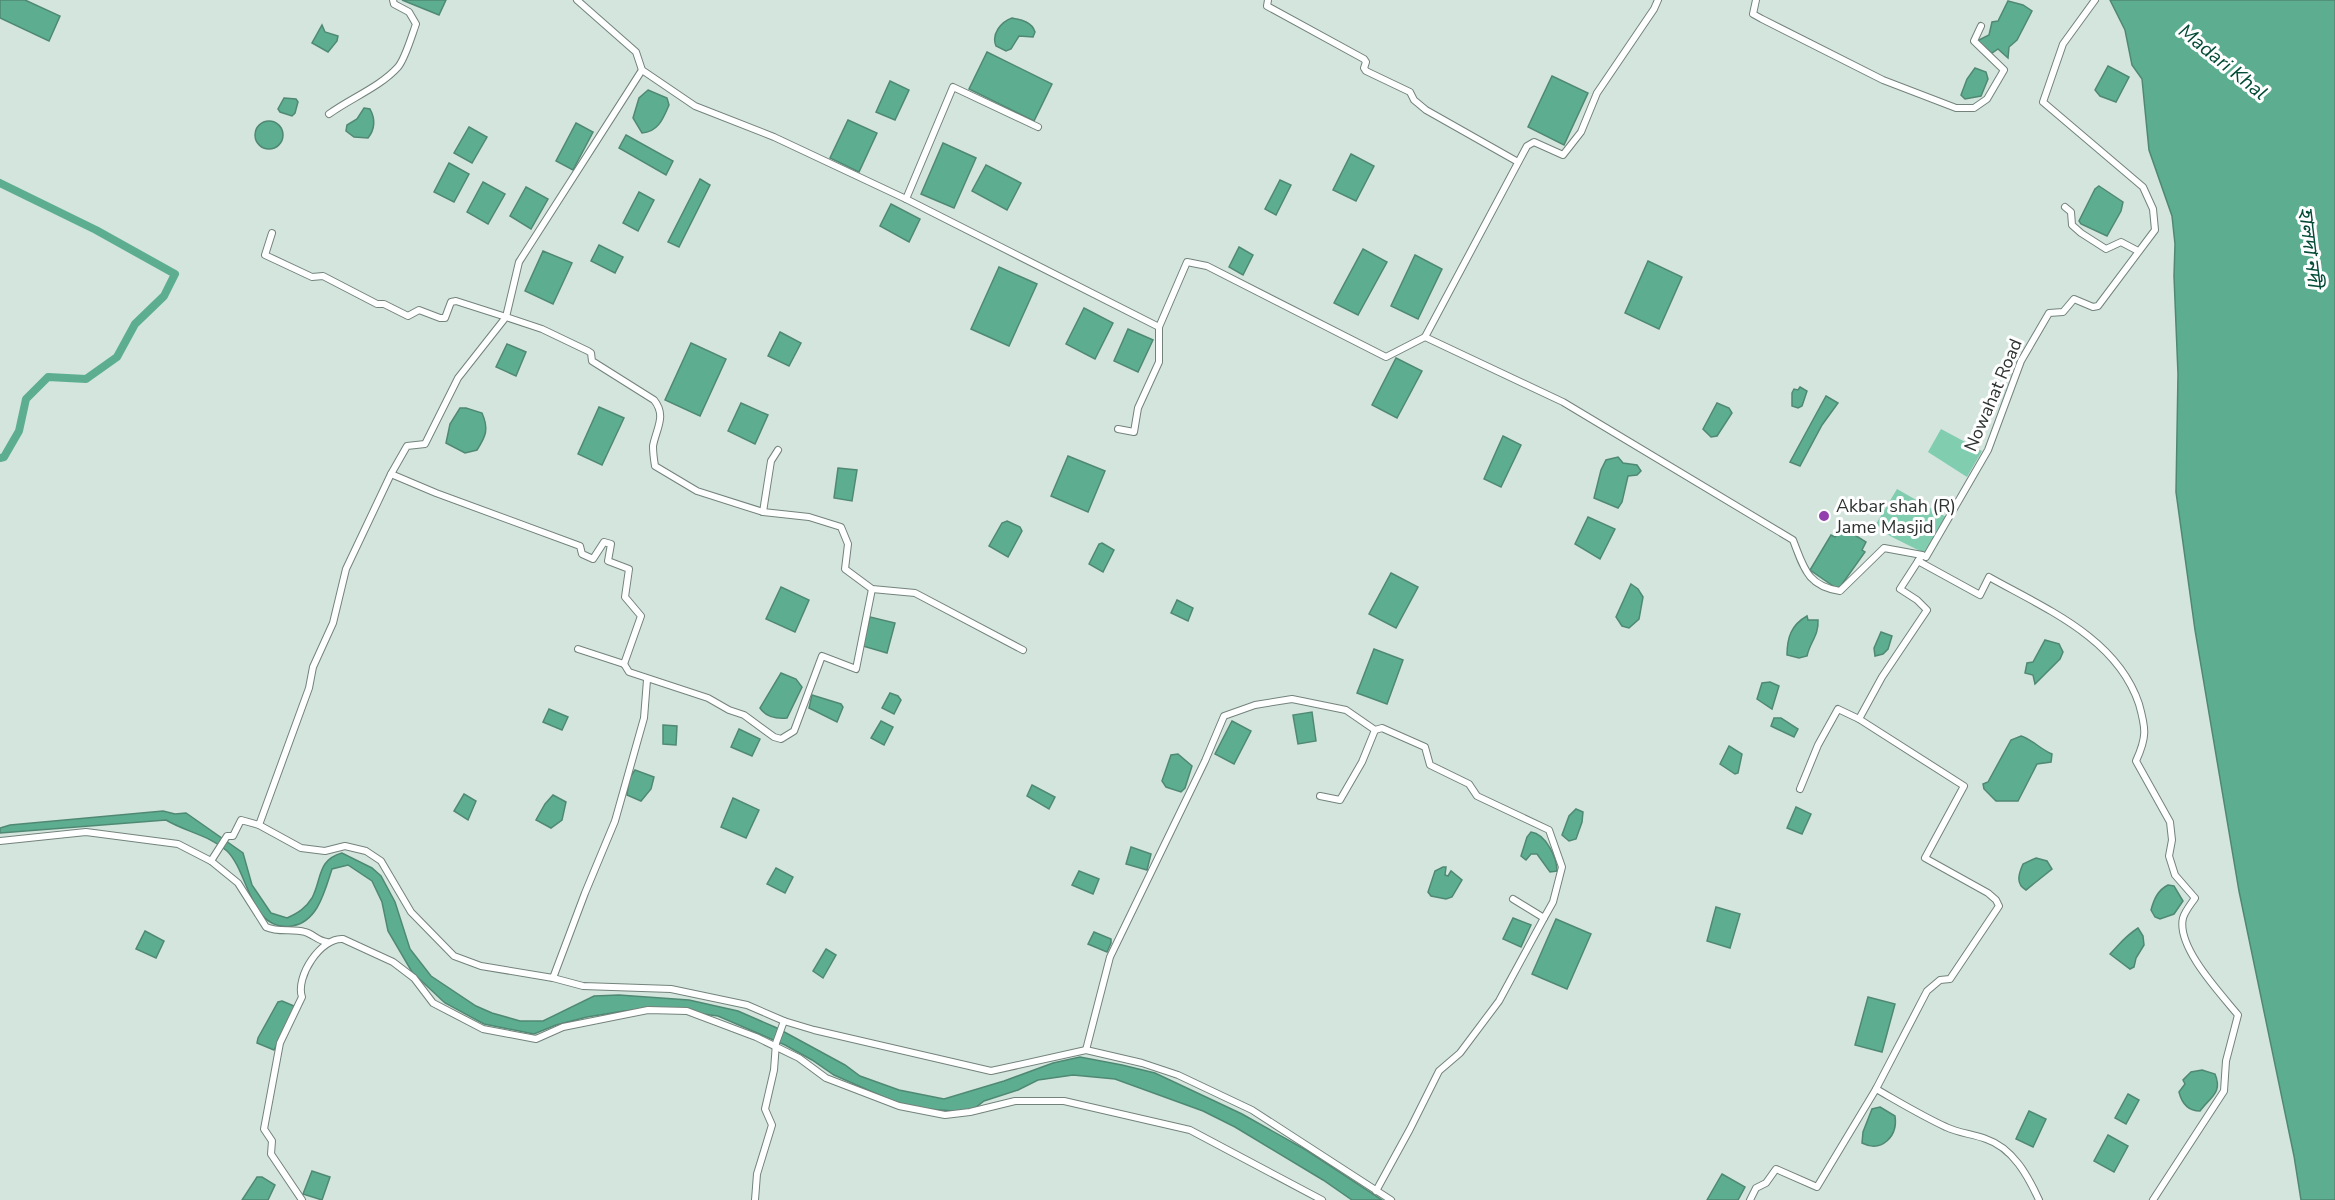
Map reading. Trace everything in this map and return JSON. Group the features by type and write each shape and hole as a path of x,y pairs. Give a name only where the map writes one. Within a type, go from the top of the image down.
{"street":[{"path":"329,114 355,96 370,90 399,66 416,24 409,12 394,4 393,0"},
{"path":"578,0 636,51 642,70 695,106 774,137 906,199 1159,327"},
{"path":"1268,0 1267,6 1364,59 1366,72 1410,92 1414,100 1426,110 1518,162"},
{"path":"1119,429 1134,432 1138,408 1159,362 1159,327 1187,262 1207,266 1386,357 1425,337 1527,146 1534,142 1563,156 1581,132 1597,93 1658,0"},
{"path":"1756,0 1754,14 1762,19 1883,80 1956,108 1974,108 1987,99 2004,70 1974,41 1981,26"},
{"name":"Nowahat Road","path":"1858,719 1882,677 1927,610 1900,589 1920,558 1926,557 1988,450 2021,361 2043,320 2049,314 2063,312 2074,299 2093,307 2098,306 2155,230 2153,209 2143,188 2043,102 2063,44 2095,0"},
{"path":"259,825 309,688 313,668 333,623 346,569 391,474 407,446 425,444 458,378 506,317 519,262 642,70"},
{"path":"906,199 953,87 1038,128"},
{"path":"2065,207 2071,212 2072,225 2096,243 2106,249 2121,242 2138,251"},
{"path":"272,233 265,255 312,277 323,276 377,304 384,304 408,316 419,310 445,318 451,302 456,301 542,329 588,351 591,353 592,361 654,400 660,407 661,417 653,447 655,466 697,491 763,512 809,517 841,528 848,544 845,569 872,589 915,593 1023,650"},
{"path":"1425,337 1563,402 1793,540 1808,576 1825,589 1840,591 1884,548 1920,558 1980,595 1989,577 2063,619 2101,645 2121,666 2134,690 2146,731 2144,743 2136,761 2170,822 2172,840 2169,856 2175,875 2195,898 2183,916 2182,930 2200,969 2238,1015 2226,1061 2224,1091 2153,1200"},
{"path":"763,512 771,461 778,450"},
{"path":"391,474 435,493 580,546 582,554 593,559 604,542 611,544 608,561 629,569 625,597 641,616 624,664"},
{"path":"578,649 624,664 629,672 647,680 708,698 729,711 744,715 774,737 781,739 794,731 822,656 856,669 872,589"},
{"path":"553,978 615,821 644,718 647,680"},
{"path":"1086,1050 1110,957 1205,761 1224,716 1256,705 1292,699 1346,710 1375,730"},
{"path":"1750,1200 1756,1188 1766,1183 1776,1169 1817,1188 1876,1089 1927,991 1940,980 1950,979 1999,904 1988,893 1925,858 1964,786 1858,719 1838,709 1818,745 1800,789"},
{"path":"1375,730 1382,728 1425,747 1431,765 1469,784 1477,796 1550,830 1562,867 1553,902 1499,1001 1460,1053 1438,1071 1376,1191"},
{"path":"1320,796 1340,800 1362,762 1375,730"},
{"path":"211,861 227,836 233,836 241,820 259,825 302,848 325,851 345,846 366,851 381,861 411,912 453,956 481,966 553,978 583,986 671,989 747,1005 784,1021 814,1030 991,1071 1086,1050 1142,1063 1178,1075 1252,1110 1391,1200"},
{"path":"0,841 86,832 178,844 211,861 238,883 266,927 274,930 305,932 320,941 327,942"},
{"path":"1513,899 1544,918"},
{"path":"302,1200 271,1154 272,1141 264,1129 280,1043 290,1027 302,998 299,989 307,968 327,942 336,938 384,957 414,978 433,1003 467,1022 490,1031 536,1039 563,1027 636,1012 687,1011 776,1045 800,1058 826,1078 899,1106 945,1116 1015,1101 1064,1101 1190,1130 1322,1200"},
{"path":"755,1200 757,1174 772,1125 765,1109 774,1070 776,1045 784,1021"},
{"path":"1876,1089 1947,1128 1987,1139 2004,1149 2019,1164 2034,1186 2038,1200"}],"shaded area":[{"path":"1941,429 1982,451 1967,477 1928,452"},
{"path":"1897,489 1946,517 1924,553 1890,536 1876,524"}],"water":[{"path":"0,0 25,0 60,16 49,41 0,18"},
{"path":"402,0 446,0 439,15"},
{"path":"2110,0 2335,0 2335,1200 2301,1200 2239,891 2195,630 2176,492 2178,374 2175,244 2172,216 2149,150 2142,79 2132,65 2125,30"},
{"path":"2008,1 2023,5 2032,11 2017,40 2009,47 2008,58 1998,49 1992,53 1977,41 1989,35 1992,22 1998,21"},
{"path":"1012,18 1029,24 1035,32 1033,37 1019,36 1011,49 1006,51 996,46 995,37 1001,25"},
{"path":"322,25 325,32 338,36 337,41 328,52 312,43"},
{"path":"987,52 1052,84 1034,121 969,89"},
{"path":"2108,66 2129,77 2116,102 2100,96 2095,90"},
{"path":"1975,68 1986,72 1988,79 1981,96 1965,99 1961,95 1967,79"},
{"path":"1552,76 1588,93 1564,145 1528,127"},
{"path":"890,81 909,90 895,120 876,112"},
{"path":"648,90 667,98 669,105 656,127 642,133 633,118 639,98"},
{"path":"284,98 296,99 298,102 292,116 278,109"},
{"path":"364,108 370,109 372,113 374,124 372,131 368,138 354,137 346,131 347,125 357,119"},
{"path":"848,120 877,133 859,172 830,158"},
{"path":"269,121 279,125 283,135 279,145 269,149 259,145 255,135 259,125"},
{"path":"576,123 593,132 573,170 556,161"},
{"path":"469,127 487,137 472,163 454,153"},
{"path":"626,135 673,161 666,175 619,148"},
{"path":"943,143 976,158 954,208 921,194"},
{"path":"1351,154 1374,166 1356,201 1333,190"},
{"path":"449,163 469,174 454,202 434,192"},
{"path":"986,165 1021,183 1007,210 972,191"},
{"path":"700,179 710,185 679,247 668,242"},
{"path":"1280,180 1291,185 1276,215 1265,209"},
{"path":"483,182 505,194 488,224 467,212"},
{"path":"2099,186 2123,202 2121,211 2107,236 2079,221 2095,189"},
{"path":"526,187 548,199 531,229 510,216"},
{"path":"639,192 654,200 638,231 623,223"},
{"path":"891,204 920,219 909,242 880,226"},
{"path":"599,245 623,257 615,273 591,261"},
{"path":"1239,247 1253,255 1243,275 1229,267"},
{"path":"1363,249 1387,262 1358,315 1334,303"},
{"path":"543,251 572,263 553,304 525,291"},
{"path":"1415,255 1442,269 1418,319 1391,306"},
{"path":"1648,261 1682,277 1659,329 1625,313"},
{"path":"999,267 1037,284 1009,346 971,329"},
{"path":"1084,308 1113,323 1095,359 1066,344"},
{"path":"1128,329 1153,340 1138,372 1114,361"},
{"path":"780,332 801,343 789,366 768,356"},
{"path":"691,343 726,359 700,416 665,400"},
{"path":"507,344 526,352 516,376 496,367"},
{"path":"1396,358 1422,371 1397,418 1372,405"},
{"path":"1800,387 1807,391 1802,406 1798,408 1792,406 1792,393 1794,389 1798,390"},
{"path":"1826,396 1838,403 1822,425 1800,466 1790,462"},
{"path":"741,403 768,415 755,444 728,431"},
{"path":"1717,403 1729,408 1732,413 1717,436 1711,437 1703,429"},
{"path":"599,407 624,418 602,465 578,454"},
{"path":"460,408 482,413 485,432 483,441 477,450 465,453 446,443 450,424"},
{"path":"1503,436 1521,445 1501,487 1484,479"},
{"path":"1068,456 1105,471 1088,512 1051,496"},
{"path":"1618,457 1623,463 1637,465 1641,471 1637,475 1628,476 1622,502 1618,508 1594,498 1606,460"},
{"path":"838,468 857,470 852,501 834,498"},
{"path":"1588,517 1615,529 1600,559 1575,544"},
{"path":"1007,521 1020,527 1022,531 1008,557 989,546 1002,523"},
{"path":"1842,527 1866,542 1862,550 1865,552 1840,587 1836,588 1810,570 1831,535 1835,537"},
{"path":"1102,543 1114,550 1103,572 1089,564 1099,544"},
{"path":"1391,573 1418,587 1396,628 1369,614"},
{"path":"1631,584 1643,597 1639,619 1629,628 1622,626 1616,617"},
{"path":"781,587 809,600 795,632 766,619"},
{"path":"1177,600 1193,608 1188,621 1171,613"},
{"path":"1807,616 1808,620 1818,620 1817,630 1807,656 1799,658 1787,655 1791,632"},
{"path":"870,617 895,623 887,653 863,646"},
{"path":"1881,632 1892,636 1888,649 1883,654 1875,656 1874,648"},
{"path":"2045,640 2059,644 2063,652 2060,659 2035,684 2033,675 2025,673 2027,663 2033,662"},
{"path":"1374,649 1403,660 1387,704 1357,693"},
{"path":"781,673 796,679 802,687 787,718 772,717 760,708"},
{"path":"1770,682 1779,686 1772,709 1757,699 1762,683"},
{"path":"890,693 901,700 894,714 882,708"},
{"path":"812,695 841,704 843,707 837,722 809,708"},
{"path":"549,709 568,717 562,730 543,722"},
{"path":"1312,712 1316,741 1298,744 1293,715"},
{"path":"1774,718 1781,718 1798,729 1794,737 1771,726"},
{"path":"881,721 893,727 884,745 871,738"},
{"path":"1232,721 1251,731 1234,764 1215,754"},
{"path":"663,725 677,726 676,745 663,744"},
{"path":"739,729 760,739 752,756 731,747"},
{"path":"2021,736 2052,754 2051,762 2037,764 2018,801 1996,801 1984,789 1983,784 1988,782 2011,740"},
{"path":"1729,746 1742,754 1738,773 1735,774 1720,764"},
{"path":"1178,754 1192,766 1185,788 1181,792 1166,787 1162,781 1171,755"},
{"path":"635,770 654,777 651,789 641,801 627,795 629,779"},
{"path":"1032,785 1055,797 1049,809 1027,796"},
{"path":"464,794 476,801 468,820 454,811"},
{"path":"553,795 566,802 562,820 551,828 536,820"},
{"path":"733,798 759,810 746,838 721,827"},
{"path":"1796,807 1811,814 1802,834 1787,828"},
{"path":"1576,809 1583,812 1582,822 1576,839 1569,841 1562,835 1569,816"},
{"path":"163,811 175,814 186,813 243,853 252,885 271,913 287,918 310,902 324,865 334,856 342,853 372,868 381,876 395,902 410,949 431,976 476,1006 492,1013 520,1021 543,1021 594,996 619,995 689,1000 738,1011 777,1028 845,1065 860,1076 899,1090 944,1099 1053,1063 1080,1057 1122,1065 1155,1073 1242,1114 1306,1150 1382,1200 1352,1200 1235,1127 1203,1111 1115,1079 1073,1075 1038,1080 1018,1090 984,1101 970,1112 926,1109 895,1102 834,1075 785,1045 718,1016 658,1008 624,1011 587,1017 556,1025 534,1034 484,1024 445,1003 412,972 388,931 382,902 372,881 348,865 332,869 319,904 308,918 292,926 278,926 267,920 259,911 241,873 227,851 213,841 166,820 0,833 0,828 10,825"},
{"path":"1531,832 1541,837 1550,847 1557,871 1550,872 1537,854 1531,854 1526,860 1521,856"},
{"path":"1131,847 1151,854 1147,870 1126,864"},
{"path":"2036,858 2047,861 2052,869 2026,890 2019,882 2020,871 2023,864"},
{"path":"1446,867 1445,875 1448,876 1451,871 1462,880 1452,897 1446,899 1431,896 1428,892 1435,871"},
{"path":"776,868 793,877 785,893 767,884"},
{"path":"1079,871 1099,879 1093,894 1072,885"},
{"path":"2168,885 2174,886 2183,901 2174,914 2160,919 2155,917 2151,910 2157,895"},
{"path":"1716,907 1740,914 1730,948 1707,941"},
{"path":"1513,918 1531,925 1521,947 1503,939"},
{"path":"1556,919 1591,934 1567,989 1532,974"},
{"path":"2138,928 2143,936 2144,945 2136,958 2134,967 2130,969 2110,954"},
{"path":"145,931 164,941 156,958 136,949"},
{"path":"1094,932 1111,939 1107,952 1088,944"},
{"path":"826,949 836,955 823,978 813,971"},
{"path":"1868,997 1895,1004 1882,1052 1855,1045"},
{"path":"282,1001 294,1006 293,1014 274,1050 257,1043 278,1002"},
{"path":"2202,1070 2215,1074 2217,1086 2211,1098 2200,1111 2196,1111 2186,1106 2179,1092 2185,1084 2183,1080 2191,1072"},
{"path":"2128,1094 2139,1100 2126,1124 2115,1118"},
{"path":"1880,1107 1895,1116 1894,1130 1887,1141 1876,1146 1869,1146 1862,1143 1863,1132 1872,1109"},
{"path":"2029,1111 2046,1119 2033,1147 2016,1139"},
{"path":"2108,1135 2128,1146 2114,1172 2094,1161"},
{"path":"312,1171 330,1177 322,1200 303,1194"},
{"path":"1722,1174 1745,1187 1738,1200 1707,1200"},
{"path":"257,1177 262,1177 275,1185 268,1200 242,1200"}],"waterway":[{"path":"0,183 96,230 175,274 164,296 135,324 117,357 86,379 48,377 26,399 19,431 4,457 0,458"}],"place":[{"name":"Akbar shah (R) Jame Masjid","path":"1824,516"}],"water label":[{"name":"Madari Khal","path":"2223,62"},
{"name":"হালদা নদী","path":"2310,247"}]}
